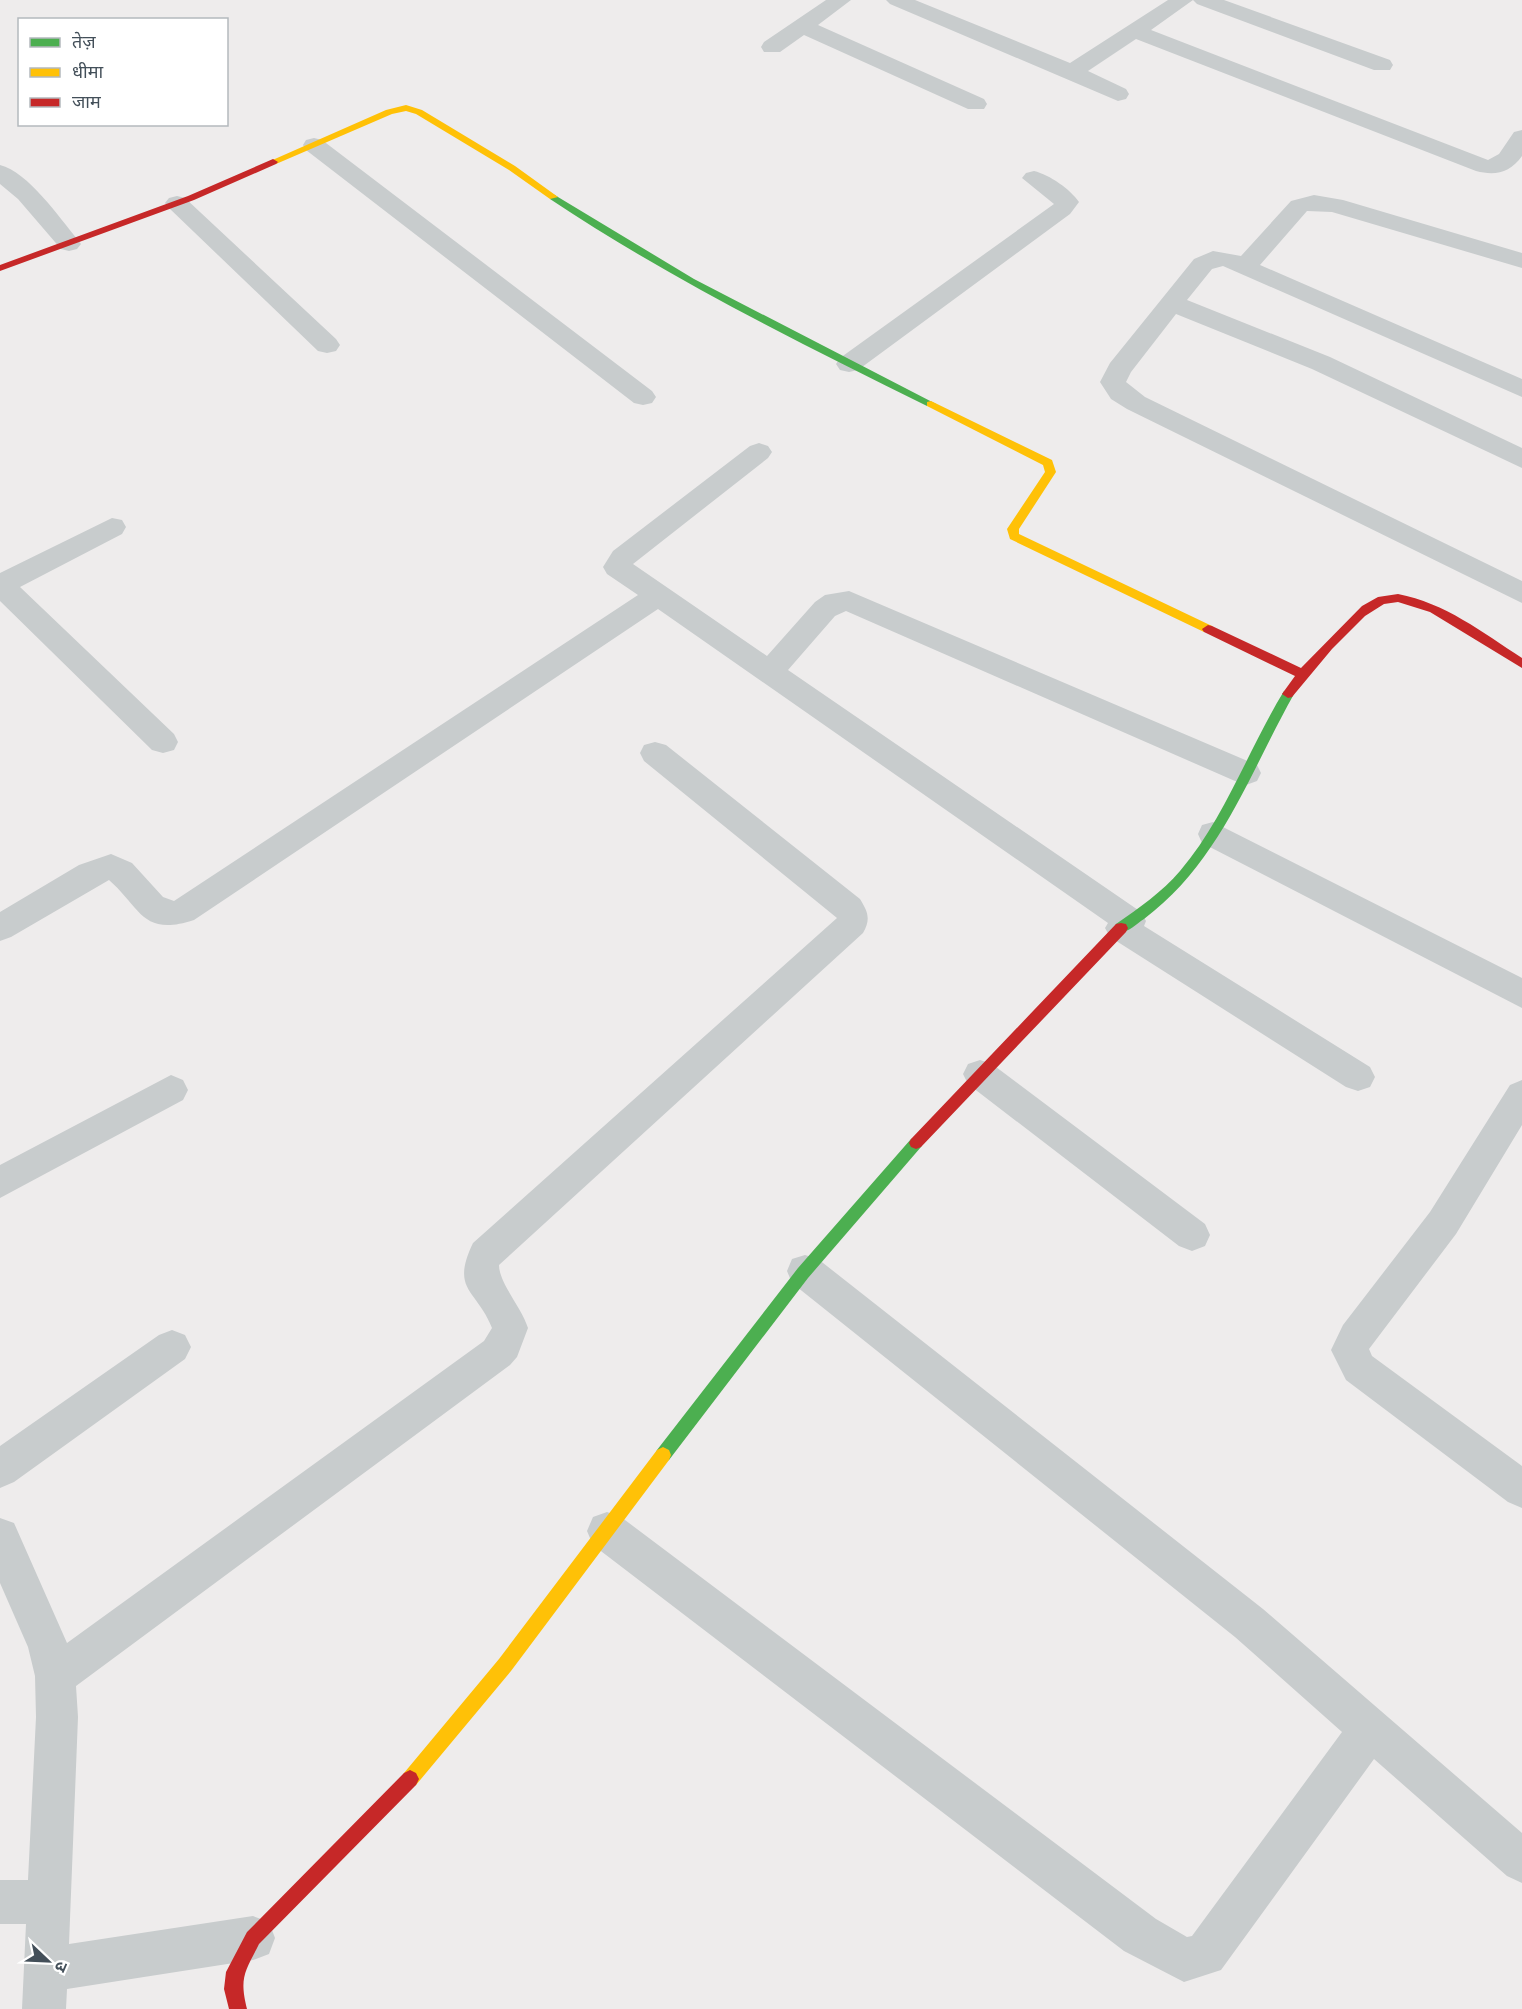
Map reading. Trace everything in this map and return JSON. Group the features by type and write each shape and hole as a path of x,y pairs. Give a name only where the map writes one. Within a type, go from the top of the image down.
{"street":[{"path":"772,47 840,0"},
{"path":"897,0 1072,72 1118,94"},
{"path":"1072,72 1182,0"},
{"path":"1204,0 1382,65"},
{"path":"802,26 976,105"},
{"path":"1134,31 1484,166 1497,167 1506,162 1522,137"},
{"path":"0,268 177,203 398,109 419,112 512,168 607,234 671,272 1050,465 1049,477 1013,529 1014,536 1304,675"},
{"path":"314,145 643,397"},
{"path":"0,172 26,194 69,244"},
{"path":"849,364 1062,209 1065,198 1034,178"},
{"path":"1245,267 1299,206 1314,202 1335,205 1522,261"},
{"path":"177,203 327,345"},
{"path":"1522,390 1223,258 1208,260 1114,376 1113,382 1120,393 1136,403 1522,593"},
{"path":"1172,303 1321,363 1522,459"},
{"path":"759,452 619,562 617,567 770,671 1125,925 1358,1077"},
{"path":"112,527 1,585 163,742"},
{"path":"0,928 106,866 120,870 160,913 169,915 183,911 659,594"},
{"path":"238,2009 232,1982 240,1959 253,1938 458,1724 526,1640 805,1271 930,1126 1125,925 1154,905 1176,885 1213,834 1284,702 1318,656 1368,608 1380,600 1392,598 1410,600 1432,608 1522,664"},
{"path":"770,671 825,609 835,602 849,601 1246,773"},
{"path":"55,1676 497,1353 508,1336 510,1328 504,1310 483,1282 480,1265 486,1254 852,924 853,915 849,908 655,753"},
{"path":"1213,834 1522,994"},
{"path":"980,1074 1192,1235"},
{"path":"0,1183 171,1090"},
{"path":"1521,1100 1443,1223 1356,1337 1350,1350 1359,1368 1522,1489"},
{"path":"805,1271 1249,1623 1522,1861"},
{"path":"0,1469 172,1347"},
{"path":"607,1531 1140,1935 1184,1960 1205,1954 1219,1937 1370,1729"},
{"path":"0,1537 48,1646 55,1676 57,1717 45,1989 253,1938"},
{"path":"0,1902 48,1902"}],"traffic: fast":[{"path":"553,197 598,227 691,282 931,404"},
{"path":"1121,928 1171,889 1201,853 1228,809 1288,694"},
{"path":"663,1455 803,1273 916,1143"}],"traffic: slow":[{"path":"273,162 389,112 406,108 419,112 512,168 553,197"},
{"path":"931,404 1048,463 1051,472 1013,529 1014,536 1208,629"},
{"path":"410,1779 505,1665 663,1455"}],"traffic: jam":[{"path":"0,268 191,198 273,162"},
{"path":"1288,694 1307,669 1343,631 1366,609 1382,600 1398,598 1435,609 1522,664"},
{"path":"1208,629 1304,675"},
{"path":"916,1143 1121,928"},
{"path":"238,2009 233,1989 235,1972 253,1938 410,1779"}]}
